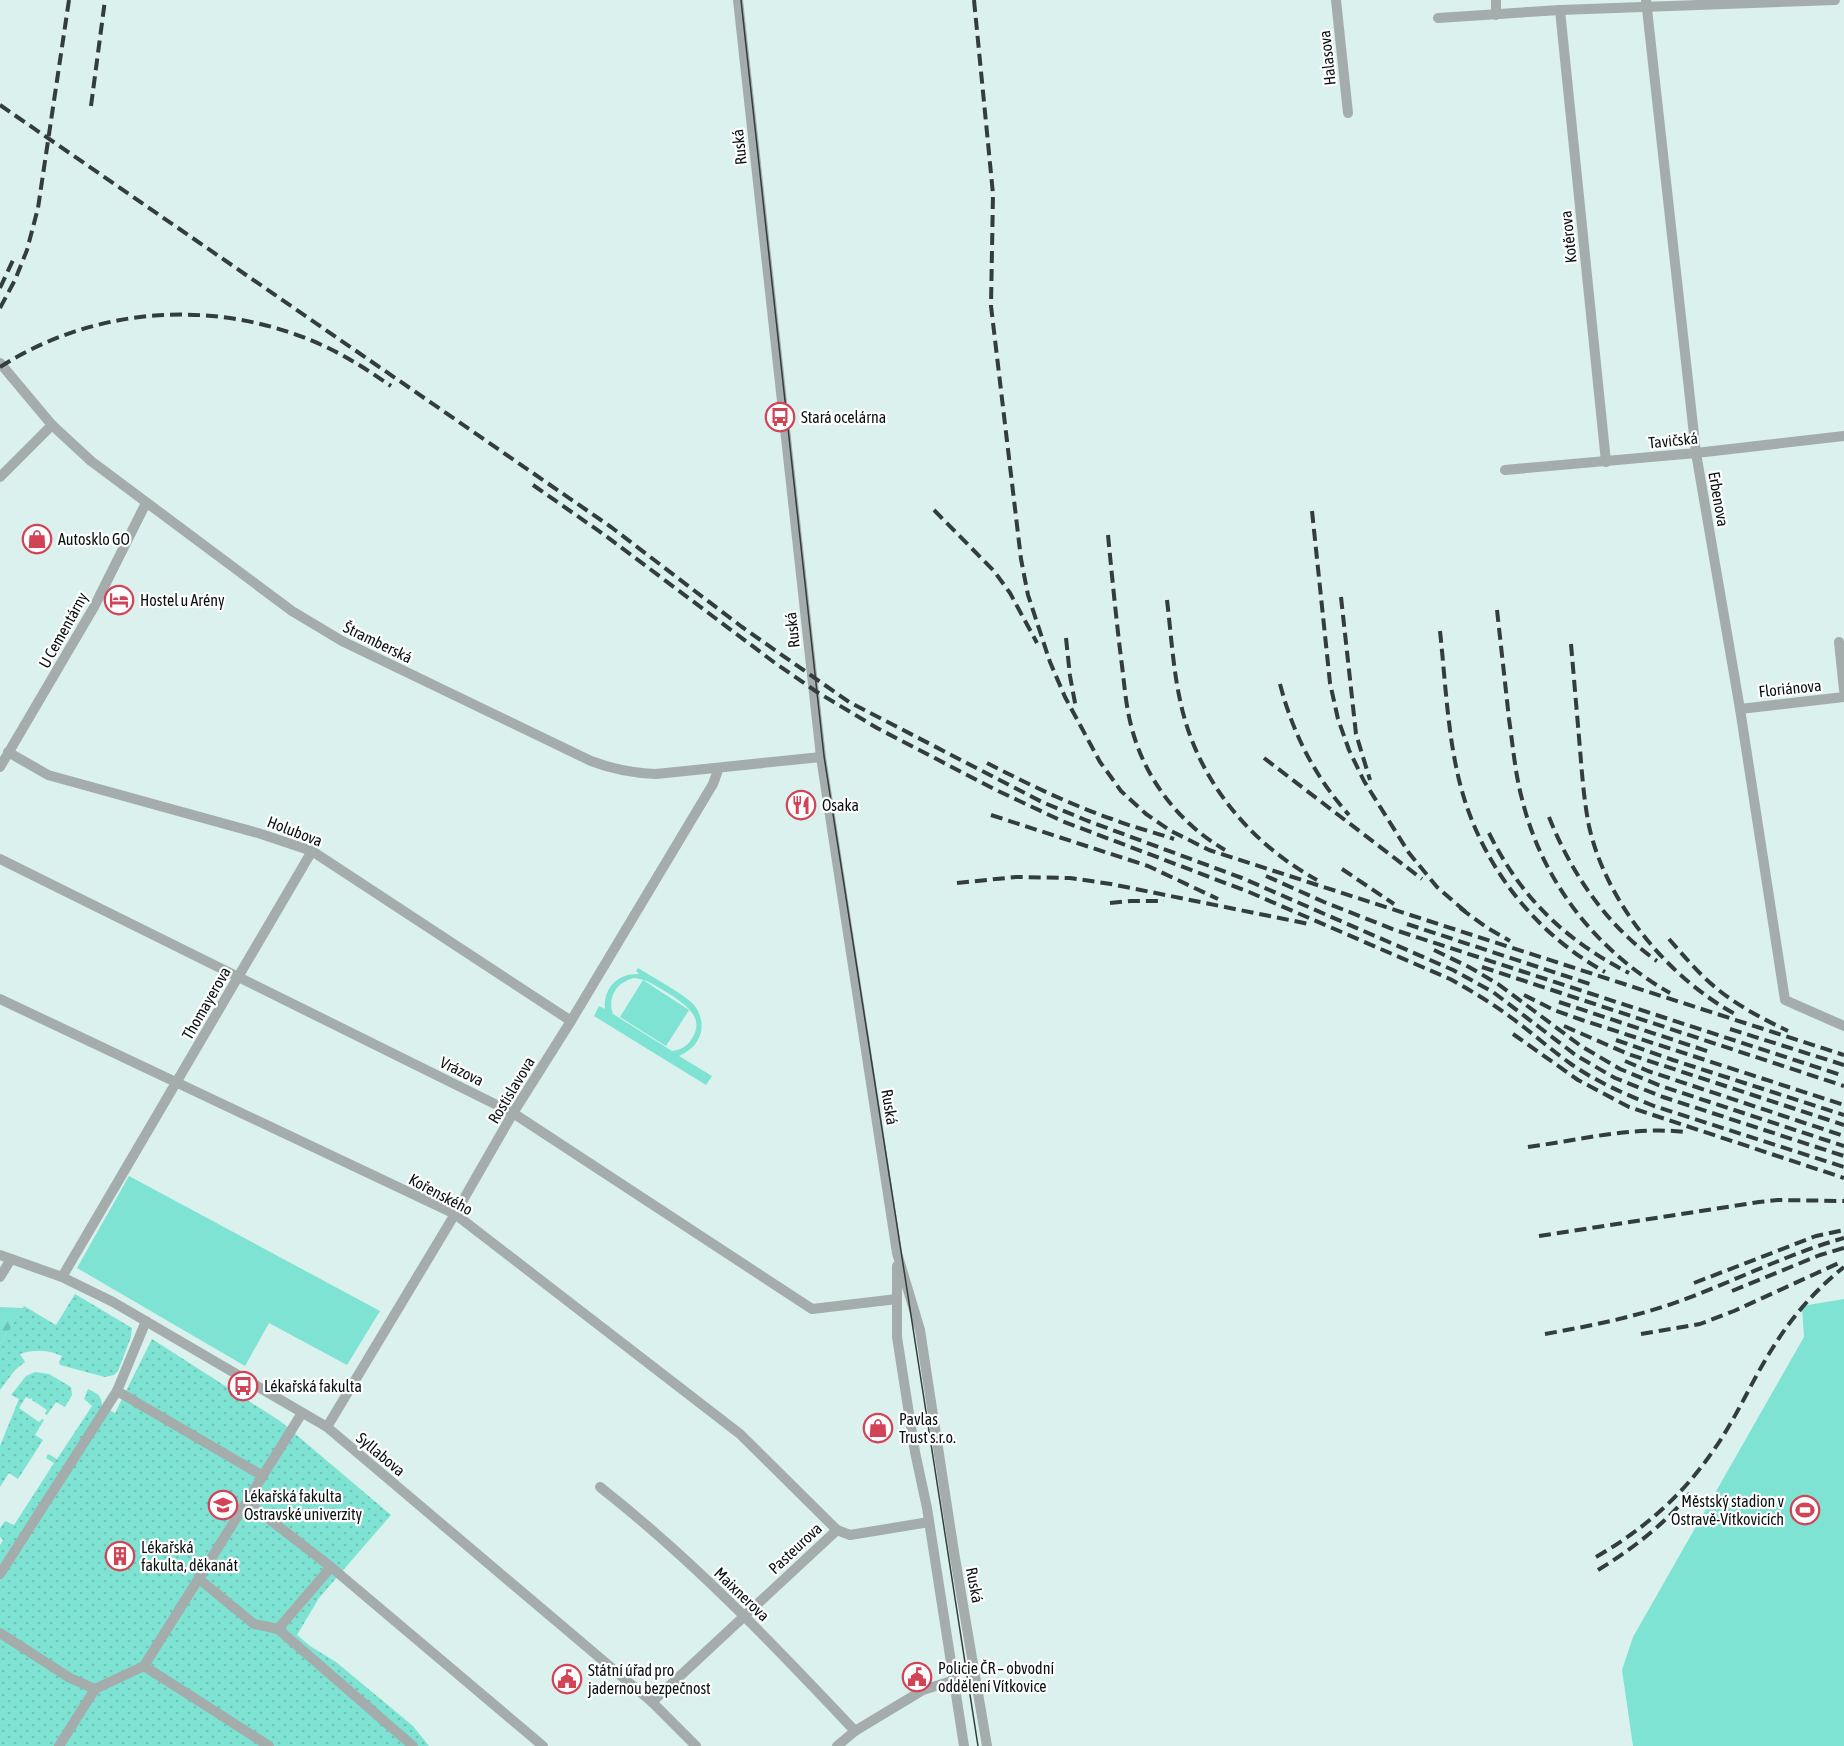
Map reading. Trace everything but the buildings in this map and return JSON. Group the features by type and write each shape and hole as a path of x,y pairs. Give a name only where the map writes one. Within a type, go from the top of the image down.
{"street":[{"name":"Ruská","path":"738,0 821,757 897,1253 920,1330 987,1746"},
{"name":"Halasova","path":"1336,0 1348,113"},
{"path":"1496,0 1496,15"},
{"path":"1438,18 1646,4 1835,0"},
{"name":"Erbenova","path":"1646,4 1696,453 1740,709 1785,1000 1844,1026"},
{"name":"Kotěrova","path":"1560,10 1606,462"},
{"name":"Štramberská","path":"0,363 52,425 91,461 292,611 321,630 591,760 612,768 650,774 821,757"},
{"path":"0,477 52,425"},
{"name":"Tavičská","path":"1505,470 1696,453 1844,436"},
{"name":"U Cementárny","path":"0,767 94,607 146,503"},
{"path":"1839,642 1844,690"},
{"name":"Floriánova","path":"1740,709 1844,697"},
{"name":"Holubova","path":"9,753 48,775 258,833 312,851 571,1021"},
{"name":"Rostislavova","path":"327,1427 712,784 718,768"},
{"name":"Thomayerova","path":"62,1277 312,851"},
{"name":"Vrázova","path":"0,859 513,1113 812,1309 897,1299"},
{"name":"Kořenského","path":"0,999 455,1215 740,1434 837,1530"},
{"name":"Ruská","path":"897,1253 899,1348 964,1746"},
{"name":"Syllabova","path":"0,1255 62,1277 105,1298 327,1427 652,1702 696,1746"},
{"path":"0,1277 11,1259"},
{"path":"0,1574 117,1391 146,1321"},
{"path":"117,1391 263,1476"},
{"path":"59,1746 95,1689 144,1666 302,1413"},
{"name":"Maixnerova","path":"600,1487 645,1523 745,1616 855,1731"},
{"path":"247,1502 331,1567 543,1746"},
{"name":"Pasteurova","path":"652,1702 837,1530 850,1535 929,1522"},
{"path":"278,1629 331,1567"},
{"path":"199,1579 254,1624 278,1629 413,1746"},
{"path":"0,1633 70,1678 95,1689"},
{"path":"144,1666 268,1746"},
{"path":"837,1746 855,1731 923,1690 955,1680"}],"green space":[{"path":"638,968 696,1008 701,1021 700,1036 693,1047 679,1056 712,1076 706,1085 594,1016 599,1006 605,1009 609,988 613,983 625,976 639,974 636,971","holes":["634,978 644,980 668,993 691,1012 695,1018 695,1032 685,1046 672,1051 613,1014 611,1002 615,991 623,983"]},
{"path":"643,980 689,1010 666,1046 620,1017"},
{"path":"129,1176 380,1311 347,1365 269,1323 245,1366 77,1268"},
{"path":"75,1294 132,1328 131,1337 118,1371 114,1375 105,1377 60,1365 62,1356 57,1354 47,1351 31,1351 20,1354 25,1362 15,1370 0,1390 0,1344 24,1306 56,1325"},
{"path":"1844,1299 1844,1746 1633,1746 1622,1670 1633,1637 1804,1337 1802,1306"},
{"path":"0,1307 23,1308 0,1344"},
{"name":"Lékařská fakulta Ostravské univerzity","path":"152,1339 280,1421 391,1515 319,1598 297,1635 336,1662 413,1726 429,1746 0,1746 0,1545 3,1540 0,1537 0,1528 5,1521 14,1525 54,1463 46,1458 48,1454 57,1459 92,1406 84,1399 88,1389 98,1395 102,1406 115,1413"},
{"path":"35,1372 49,1374 71,1387 72,1395 65,1407 56,1402 47,1415 45,1414 47,1410 32,1398 26,1397 19,1408 39,1422 44,1420 35,1435 43,1440 18,1479 9,1473 0,1487 0,1446 19,1399 11,1395 26,1376"}],"tram line":[{"path":"741,0 824,756 978,1746"}],"railway":[{"path":"0,308 27,250 38,208 69,0"},
{"path":"91,106 105,0"},
{"path":"974,0 993,194 991,306 1021,559 1028,595 1050,662 1065,697 1100,762 1121,791 1146,814 1171,831 1209,850 1844,1055"},
{"path":"0,105 611,527 742,627 849,702 1042,802 1242,878 1453,970 1493,992 1577,1056 1615,1078 1663,1097 1844,1156"},
{"path":"0,288 14,258"},
{"path":"0,367 38,346 77,331 118,320 159,315 201,315 243,320 284,331 333,350 391,386"},
{"path":"533,485 817,692 877,728 994,789 1062,821 1249,892 1450,979 1502,1011 1581,1070 1632,1097 1844,1167"},
{"path":"934,510 994,571 1010,593 1037,643"},
{"path":"1312,511 1330,683 1338,719 1349,750 1364,781 1409,853 1437,887 1467,913"},
{"path":"1108,535 1126,697 1130,721 1143,760 1164,795 1177,811 1192,826 1225,850"},
{"path":"1341,597 1356,734 1370,780"},
{"path":"1167,600 1180,700 1198,756 1212,781 1248,827 1292,865 1317,880"},
{"path":"1497,610 1518,779 1531,829 1543,858 1558,885 1596,935 1618,957 1670,993"},
{"path":"1440,631 1457,771 1465,802 1477,832 1509,888 1530,912 1552,935 1605,972"},
{"path":"1066,638 1076,708"},
{"path":"1571,644 1582,778 1587,817 1597,855 1625,910 1644,936 1688,981 1712,1000 1737,1015"},
{"path":"1280,684 1291,720 1307,754 1326,786 1349,815"},
{"path":"1264,758 1422,879"},
{"path":"987,763 1080,807 1127,825 1174,839"},
{"path":"991,815 1148,866 1218,899"},
{"path":"1549,817 1568,858 1592,897 1622,932 1657,961"},
{"path":"1489,833 1515,878 1547,915 1585,946 1629,973"},
{"path":"1342,869 1394,904"},
{"path":"1266,876 1395,930 1844,1076"},
{"path":"957,883 1016,877 1070,878 1111,884 1309,924"},
{"path":"1110,903 1164,901"},
{"path":"1460,908 1510,941"},
{"path":"1407,924 1593,985"},
{"path":"1669,939 1723,994 1788,1031"},
{"path":"1434,950 1498,984 1581,1046 1620,1069 1661,1086 1844,1146"},
{"path":"1482,967 1844,1086"},
{"path":"1524,995 1554,1010 1582,1020 1844,1105"},
{"path":"1559,1002 1710,1052"},
{"path":"1564,1026 1628,1054 1844,1125"},
{"path":"1730,1029 1844,1065"},
{"path":"1513,1034 1578,1080 1629,1107 1844,1178"},
{"path":"1616,1040 1844,1115"},
{"path":"1625,1061 1648,1071 1844,1136"},
{"path":"1528,1147 1626,1132 1685,1132"},
{"path":"1539,1236 1759,1202 1844,1201"},
{"path":"1694,1283 1816,1236 1844,1230"},
{"path":"1545,1334 1663,1307 1802,1252 1844,1238"},
{"path":"1732,1291 1820,1255 1844,1248"},
{"path":"1641,1334 1700,1324 1841,1262"},
{"path":"1596,1557 1646,1523 1688,1483 1721,1439 1787,1326 1813,1295 1844,1267"},
{"path":"1598,1570 1647,1536 1690,1493"}],"place":[{"name":"Stará ocelárna","path":"780,417"},
{"name":"Autosklo GO","path":"37,539"},
{"name":"Hostel u Arény","path":"119,600"},
{"name":"Osaka","path":"801,805"},
{"name":"Lékařská fakulta","path":"243,1386"},
{"name":"Pavlas Trust s.r.o.","path":"878,1428"},
{"name":"Lékařská fakulta Ostravské univerzity","path":"223,1505"},
{"name":"Městský stadion v Ostravě-Vítkovicích","path":"1805,1510"},
{"name":"Lékařská fakulta, děkanát","path":"120,1556"},
{"name":"Policie ČR – obvodní oddělení Vítkovice","path":"917,1677"},
{"name":"Státní úřad pro jadernou bezpečnost","path":"567,1679"}]}
